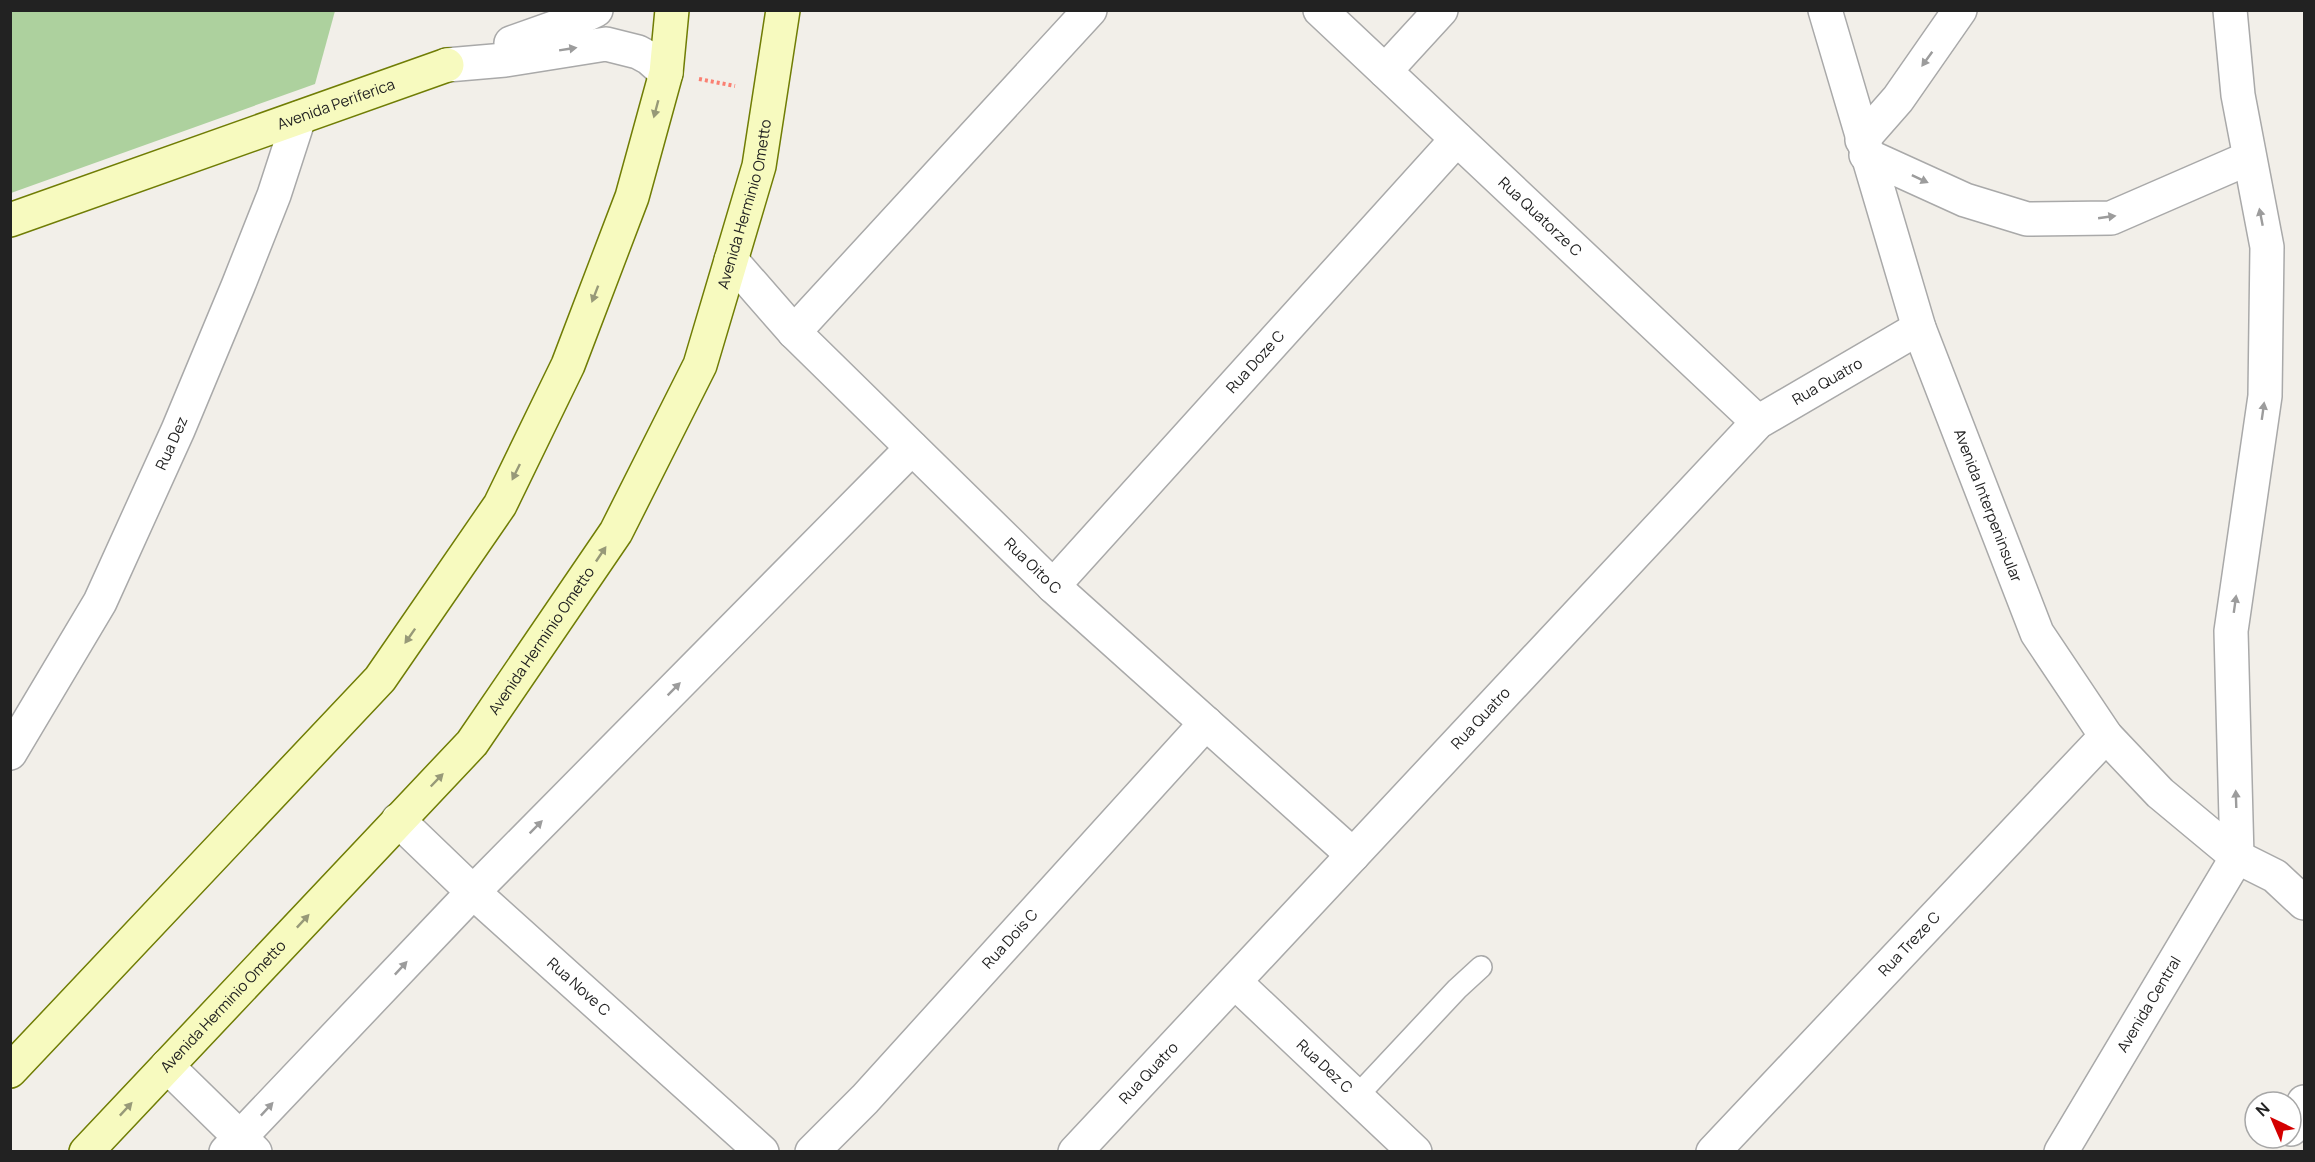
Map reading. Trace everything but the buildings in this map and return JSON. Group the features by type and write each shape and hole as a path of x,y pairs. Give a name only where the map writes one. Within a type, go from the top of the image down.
{"street":[{"path":"447,65 573,21 596,10"},
{"path":"10,1071 380,678 500,506 568,365 632,197 666,73 672,10"},
{"name":"Avenida Herminio Ometto","path":"86,1152 472,743 616,532 700,365 759,166 783,10"},
{"path":"794,332 1090,10"},
{"name":"Rua Quatorze C","path":"1320,10 1758,422"},
{"path":"1385,71 1441,10"},
{"name":"Avenida Interpeninsular","path":"1825,10 1919,328 2037,633 2106,736 2160,793 2237,857 2275,876 2304,903"},
{"path":"1960,10 1864,147 1965,200 2027,219 2111,218 2249,158"},
{"path":"2230,10 2238,95 2267,247 2265,396 2231,631 2237,857"},
{"name":"Avenida Periferica","path":"10,220 447,65 505,60 606,44 638,52 650,58 666,73"},
{"name":"Rua Dez","path":"10,753 100,602 178,430 238,286 274,195 299,118"},
{"name":"Rua Doze C","path":"1053,586 1457,139"},
{"name":"Rua Oito C","path":"731,260 794,332 1053,586 1353,855"},
{"name":"Rua Quatro","path":"1075,1152 1758,422 1919,328"},
{"path":"167,1066 240,1147 473,892 912,448"},
{"name":"Rua Dois C","path":"812,1152 865,1099 1206,723"},
{"name":"Rua Treze C","path":"1713,1152 2106,736"},
{"name":"Rua Nove C","path":"398,820 473,892 762,1152"},
{"name":"Avenida Central","path":"2061,1152 2237,857"},
{"name":"Rua Dez C","path":"1235,982 1415,1152"}],"lane":[{"path":"1357,1096 1457,989 1482,967"}],"path":[{"path":"666,73 769,93"}],"green space":[{"path":"11,10 335,11 315,84 11,193"}]}
